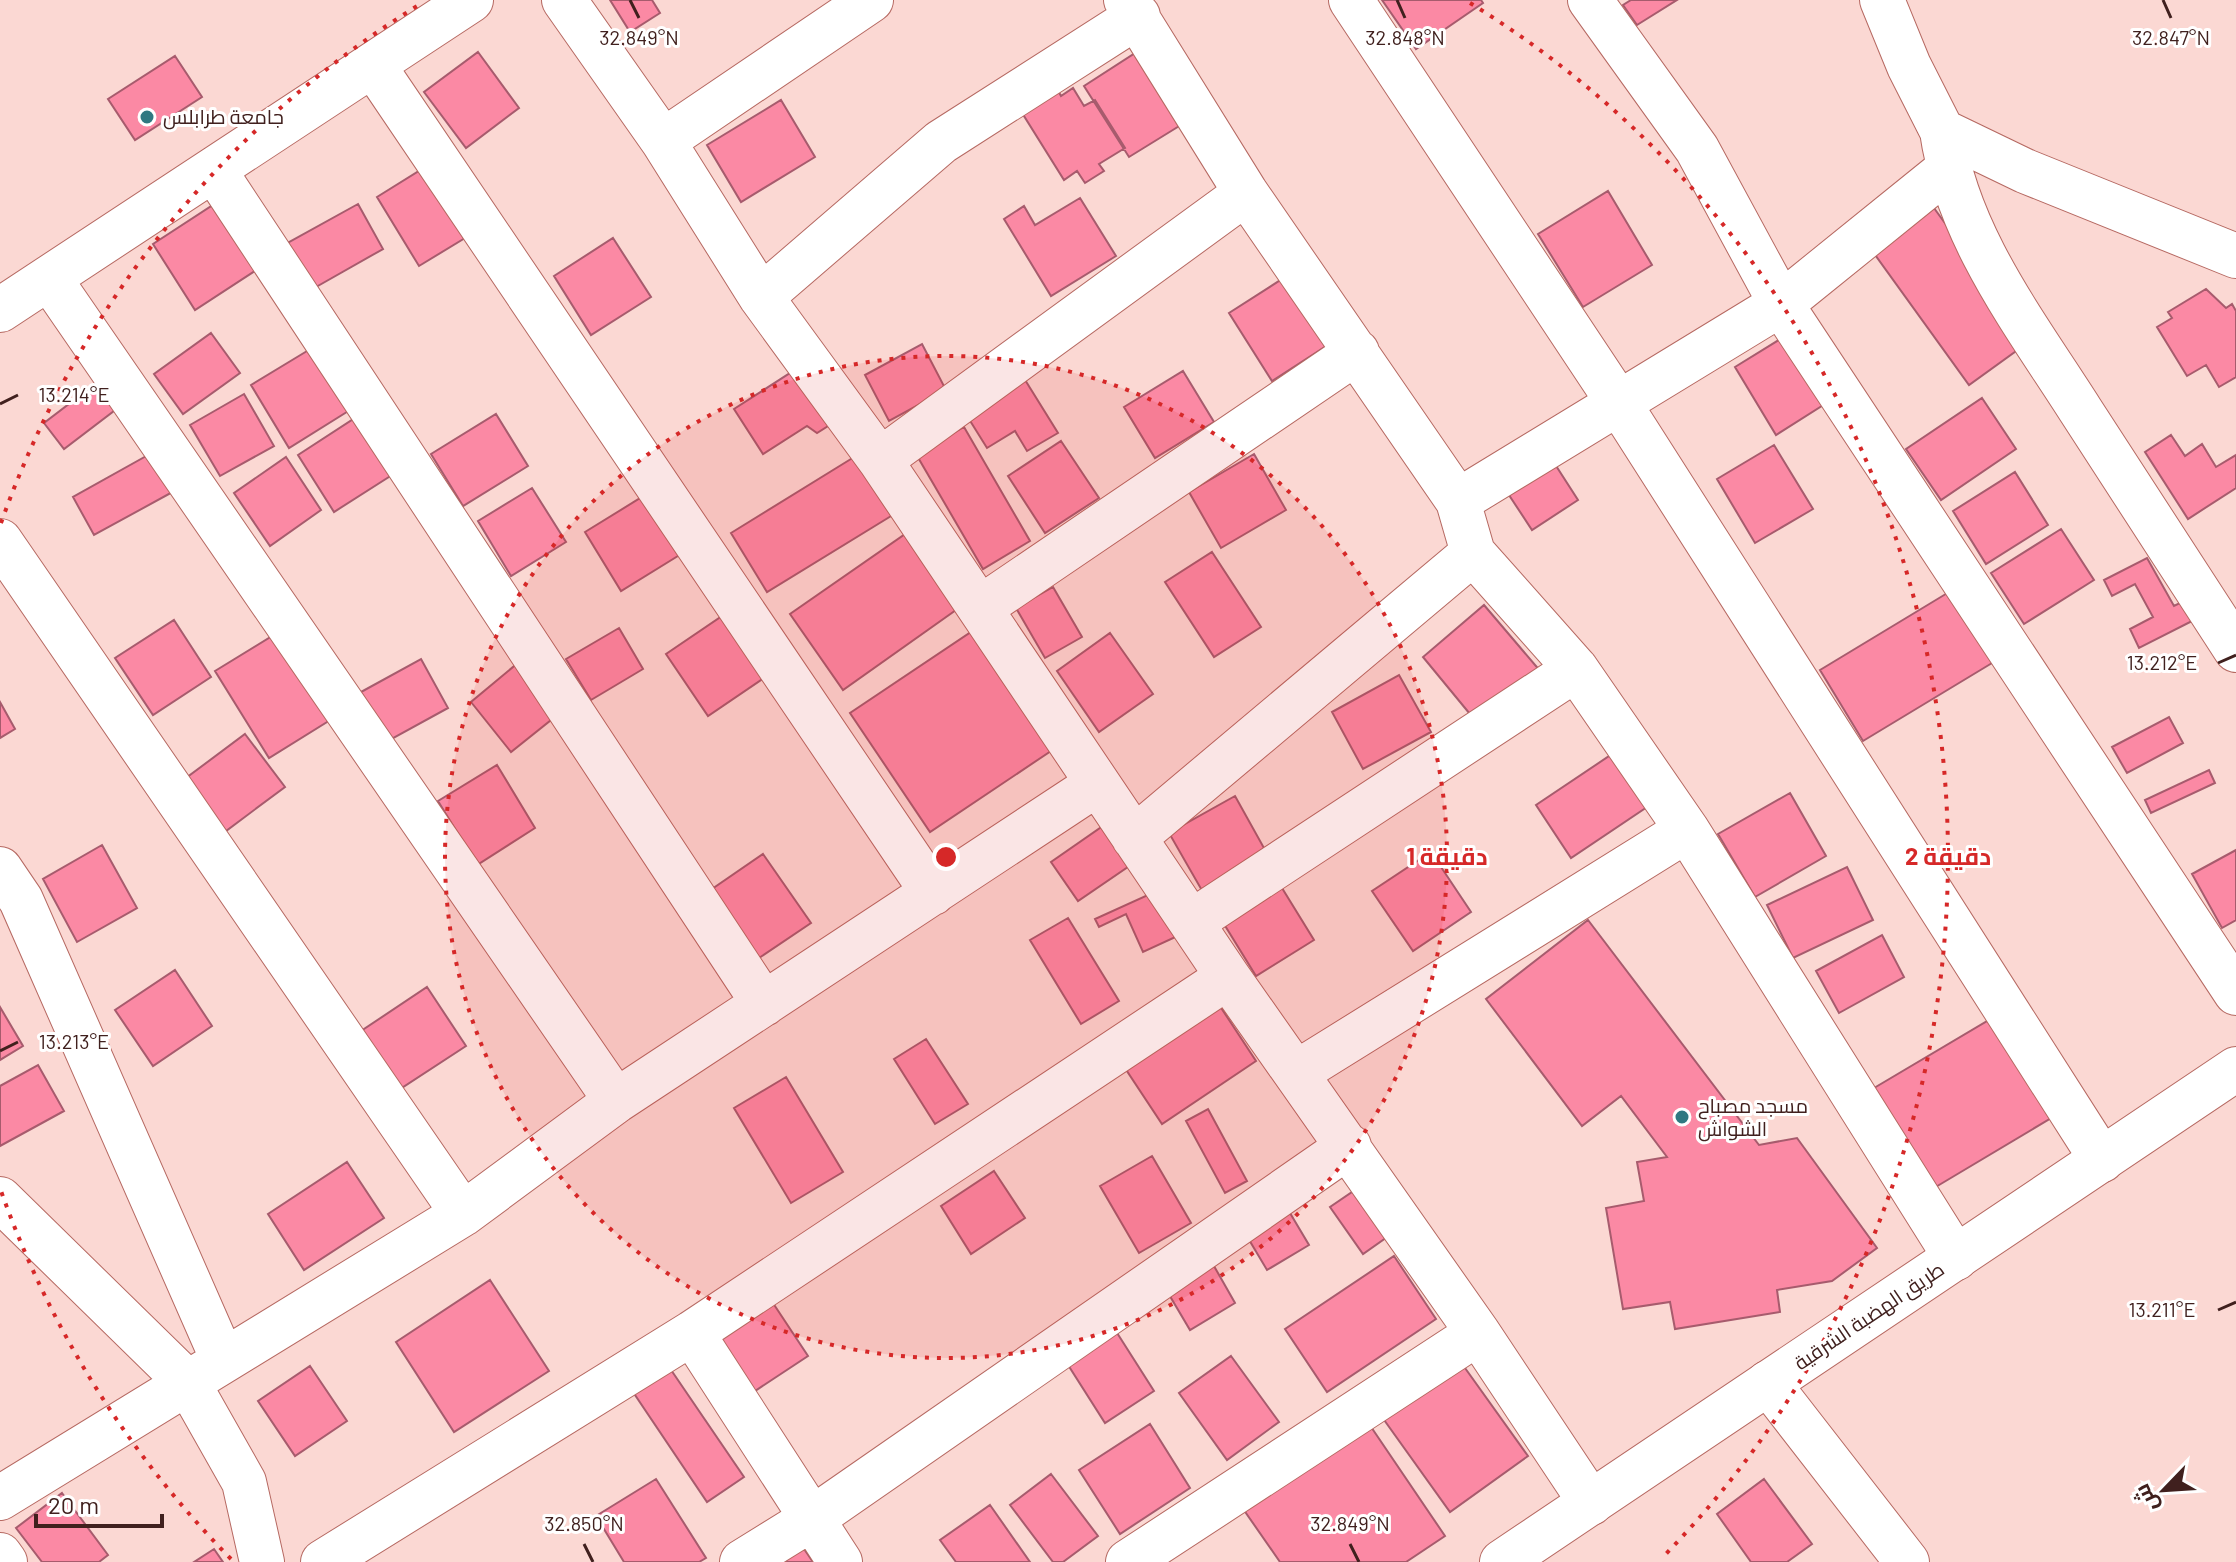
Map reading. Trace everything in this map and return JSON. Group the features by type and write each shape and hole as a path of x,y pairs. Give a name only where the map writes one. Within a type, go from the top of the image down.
{"street":[{"path":"0,310 471,0"},
{"path":"564,0 663,141 761,297 880,460 1228,977 1349,1146 1591,1503"},
{"path":"663,141 871,0"},
{"path":"1351,0 1618,402 2102,1160"},
{"path":"1590,0 1697,149 1781,304 2236,993"},
{"path":"1882,0 1945,150 1972,233 2006,295 2236,650"},
{"path":"761,297 941,142 1132,8 1246,193 1458,501 1473,553 1576,669 1687,830 1956,1258"},
{"path":"373,65 933,893"},
{"path":"1458,501 1781,304 1945,150"},
{"path":"1945,150 2025,171 2236,256"},
{"path":"214,170 764,1004"},
{"path":"880,460 1246,193"},
{"path":"49,278 616,1101"},
{"path":"980,608 1357,352"},
{"path":"0,541 463,1214"},
{"path":"1134,838 1473,553"},
{"path":"1193,921 1576,669"},
{"path":"0,1498 463,1214 616,1101 1097,784"},
{"path":"1296,1073 1687,830"},
{"path":"0,869 21,900 205,1372 244,1482 262,1562"},
{"path":"323,1562 692,1333 1228,977"},
{"name":"طريق الهضبة الشرقية","path":"1517,1558 1591,1503 2236,1069"},
{"path":"742,1562 813,1518 1349,1146"},
{"path":"0,1199 205,1372"},
{"path":"692,1333 840,1562"},
{"path":"1128,1562 1478,1333"},
{"path":"1768,1383 1907,1562"},
{"path":"0,1555 5,1562"}],"building":[{"path":"610,0 652,0 660,13 630,32"},
{"path":"1382,0 1481,0 1483,3 1416,49"},
{"path":"1631,0 1677,0 1637,25 1623,5"},
{"path":"1143,48 1189,120 1129,157 1084,86"},
{"path":"478,52 519,108 466,148 424,92"},
{"path":"175,56 202,97 135,140 108,99"},
{"path":"1055,85 1061,96 1073,88 1084,106 1095,100 1125,148 1099,164 1104,171 1085,183 1077,171 1064,180 1019,108"},
{"path":"781,100 815,157 741,202 707,145"},
{"path":"427,166 470,235 419,266 377,197"},
{"path":"1608,191 1652,265 1583,307 1538,234"},
{"path":"1080,198 1116,256 1051,296 1004,219 1024,206 1035,225"},
{"path":"216,203 258,269 195,310 153,244"},
{"path":"358,204 383,249 309,291 284,245"},
{"path":"1934,208 2030,341 1969,385 1873,252"},
{"path":"613,238 651,297 591,335 554,276"},
{"path":"1293,272 1337,339 1272,381 1229,313"},
{"path":"2206,289 2226,308 2232,304 2236,311 2236,377 2219,387 2206,365 2187,376 2157,327 2172,318 2168,312"},
{"path":"1795,330 1836,397 1776,435 1735,367"},
{"path":"211,333 240,373 183,414 154,374"},
{"path":"922,344 946,390 889,421 865,375"},
{"path":"312,348 350,410 289,448 251,385"},
{"path":"801,366 836,421 817,433 807,426 763,454 734,409"},
{"path":"1183,371 1214,422 1155,458 1124,407"},
{"path":"107,375 127,401 64,449 44,423"},
{"path":"1022,375 1058,433 1027,451 1015,431 987,448 964,411"},
{"path":"244,394 274,446 220,476 190,425"},
{"path":"1982,398 2016,449 1941,500 1906,449"},
{"path":"496,414 528,466 463,506 431,454"},
{"path":"355,418 392,475 334,512 298,455"},
{"path":"964,427 1030,541 983,569 916,454"},
{"path":"2171,435 2185,456 2202,444 2216,467 2236,455 2236,488 2188,519 2145,452"},
{"path":"1061,441 1099,498 1045,533 1008,476"},
{"path":"1774,445 1813,509 1755,543 1717,479"},
{"path":"157,450 178,489 94,535 73,497"},
{"path":"859,454 896,513 767,592 731,533"},
{"path":"1254,454 1286,510 1221,548 1189,492"},
{"path":"286,457 321,510 270,546 234,493"},
{"path":"1551,458 1578,500 1532,530 1505,489"},
{"path":"2015,472 2048,525 1986,564 1953,511"},
{"path":"532,488 566,542 511,576 478,521"},
{"path":"650,492 686,551 621,591 585,532"},
{"path":"2061,529 2094,580 2024,624 1991,573"},
{"path":"911,530 963,605 843,690 790,614"},
{"path":"1212,552 1261,627 1214,657 1165,582"},
{"path":"2147,558 2174,606 2190,598 2200,617 2139,648 2130,629 2153,617 2135,584 2112,596 2104,580"},
{"path":"1959,586 2002,657 1863,741 1820,670"},
{"path":"1053,587 1082,637 1045,658 1016,608"},
{"path":"1484,605 1541,672 1479,725 1423,657"},
{"path":"728,612 770,674 708,716 666,654"},
{"path":"174,620 211,677 153,715 115,658"},
{"path":"295,622 348,709 269,758 215,671"},
{"path":"619,628 643,669 591,700 566,659"},
{"path":"971,632 1051,751 930,832 850,713"},
{"path":"1110,633 1153,694 1099,732 1057,671"},
{"path":"525,657 566,708 511,752 471,702"},
{"path":"421,659 448,708 388,741 361,692"},
{"path":"1399,675 1431,732 1363,769 1332,712"},
{"path":"0,702 15,729 0,738"},
{"path":"2169,717 2183,743 2127,773 2112,747"},
{"path":"245,734 285,787 226,831 186,778"},
{"path":"1627,744 1662,797 1571,858 1536,805"},
{"path":"497,765 535,828 477,865 438,801"},
{"path":"2209,770 2215,783 2151,813 2145,800"},
{"path":"1790,793 1826,856 1755,897 1718,834"},
{"path":"1235,796 1269,857 1204,894 1169,833"},
{"path":"1113,819 1141,858 1078,901 1051,862"},
{"path":"102,845 137,908 77,942 43,879"},
{"path":"2236,850 2236,920 2222,928 2192,874"},
{"path":"1431,852 1471,912 1413,951 1372,891"},
{"path":"763,854 811,923 759,958 712,889"},
{"path":"1847,867 1873,920 1793,958 1767,905"},
{"path":"1282,888 1314,940 1256,976 1224,924"},
{"path":"1161,889 1182,934 1143,952 1126,914 1099,927 1095,919"},
{"path":"1068,918 1119,1001 1081,1024 1030,940"},
{"path":"1588,920 1759,1145 1797,1138 1877,1248 1832,1281 1777,1290 1780,1312 1675,1329 1670,1302 1623,1309 1606,1208 1644,1201 1637,1162 1667,1157 1621,1096 1582,1126 1486,999"},
{"path":"1882,935 1904,977 1839,1013 1816,971"},
{"path":"175,970 212,1026 153,1066 115,1010"},
{"path":"427,987 466,1046 397,1091 358,1033"},
{"path":"1212,994 1256,1061 1162,1124 1117,1056"},
{"path":"0,1007 23,1046 0,1060"},
{"path":"2004,1011 2063,1111 1929,1191 1869,1091"},
{"path":"926,1039 968,1104 935,1124 894,1059"},
{"path":"38,1065 64,1111 0,1146 0,1086"},
{"path":"786,1077 843,1172 791,1203 734,1108"},
{"path":"1208,1109 1247,1181 1225,1193 1186,1121"},
{"path":"1152,1156 1191,1223 1139,1253 1100,1186"},
{"path":"347,1162 384,1218 304,1270 268,1214"},
{"path":"994,1171 1025,1218 971,1254 941,1206"},
{"path":"1358,1188 1390,1235 1363,1254 1330,1207"},
{"path":"1290,1213 1309,1245 1267,1270 1248,1238"},
{"path":"1394,1256 1436,1319 1327,1392 1285,1329"},
{"path":"1210,1259 1235,1303 1190,1330 1164,1286"},
{"path":"490,1280 549,1371 454,1432 396,1342"},
{"path":"765,1291 808,1356 755,1391 712,1326"},
{"path":"1112,1325 1154,1391 1105,1423 1063,1357"},
{"path":"1231,1356 1279,1422 1227,1460 1179,1393"},
{"path":"1460,1361 1528,1456 1450,1512 1382,1417"},
{"path":"667,1364 744,1477 707,1502 631,1389"},
{"path":"310,1366 347,1421 295,1456 258,1401"},
{"path":"1365,1418 1445,1536 1406,1562 1280,1562 1239,1503"},
{"path":"1150,1424 1190,1488 1120,1534 1079,1470"},
{"path":"1051,1474 1098,1536 1063,1562 1053,1562 1010,1505"},
{"path":"656,1479 706,1558 699,1562 624,1562 596,1516"},
{"path":"1764,1479 1812,1544 1787,1562 1751,1562 1717,1514"},
{"path":"62,1493 108,1555 99,1562 42,1562 16,1528"},
{"path":"990,1505 1030,1562 956,1562 940,1540"},
{"path":"800,1543 813,1562 771,1562"},
{"path":"214,1549 223,1562 194,1562"}],"place":[{"name":"جامعة طرابلس","path":"147,117"},
{"name":"مسجد مصباح الشواش","path":"1682,1117"}]}
